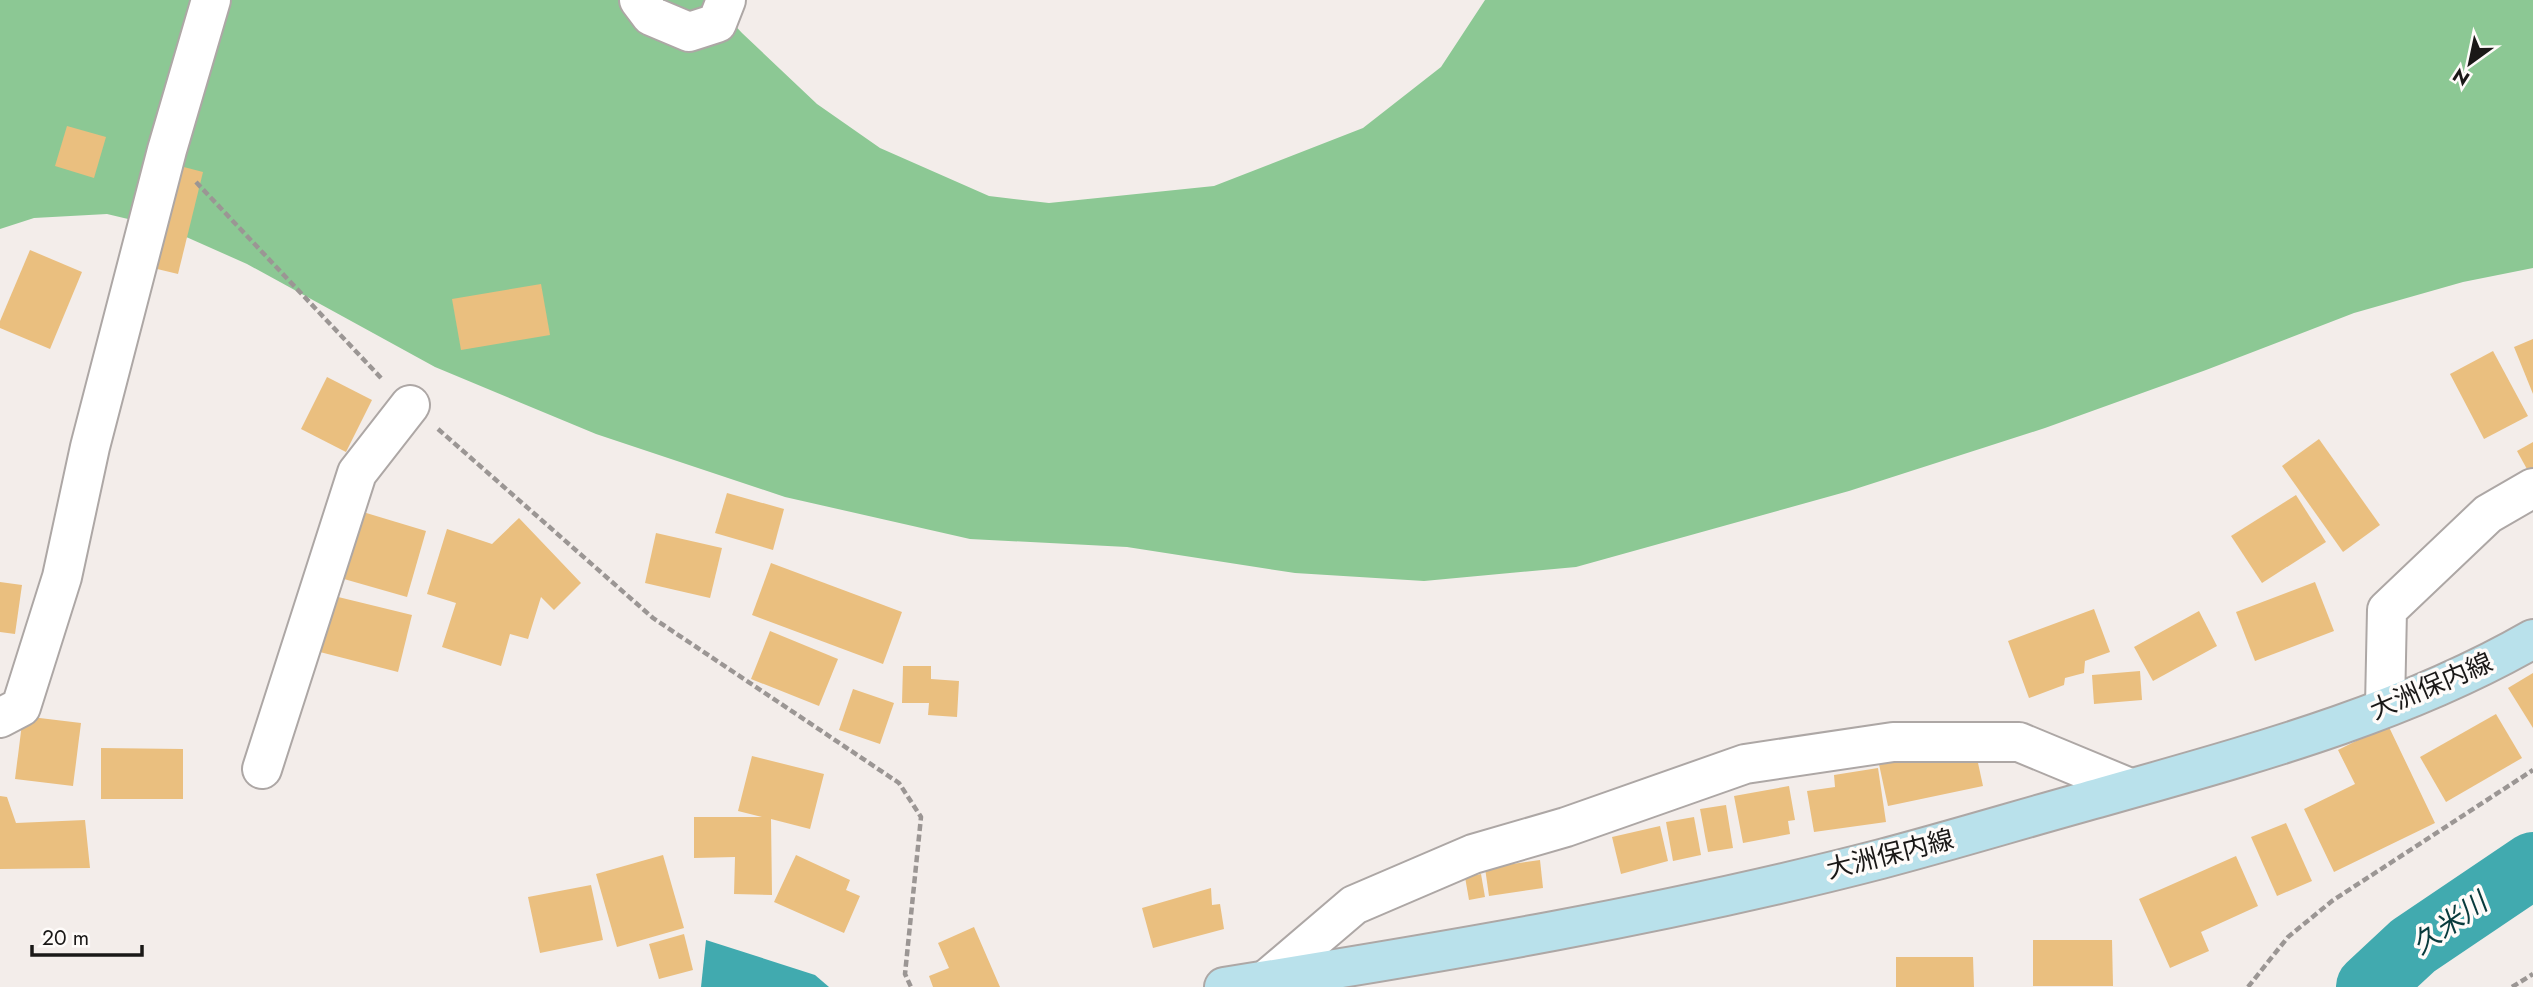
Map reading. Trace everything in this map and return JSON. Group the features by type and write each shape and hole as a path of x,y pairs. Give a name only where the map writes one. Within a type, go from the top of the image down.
{"main road":[{"name":"大洲保内線","path":"1224,987 1610,920 1879,859 2191,774 2385,706 2483,668 2533,639"}],"street":[{"path":"0,718 21,707 62,577 90,447 167,150 211,0"},
{"path":"639,0 651,16 689,32 717,23 726,0"},
{"path":"262,769 357,473 410,405"},
{"path":"2385,706 2387,610 2488,514 2533,488"},
{"path":"1266,980 1354,905 1473,855 1566,827 1745,764 1893,742 2019,743 2130,789"}],"path":[{"path":"167,150 410,405 653,618 900,783 921,817 905,974 911,987"},
{"path":"2248,987 2288,937 2332,901 2533,770"},
{"path":"2512,987 2533,974"}],"green space":[{"path":"0,0 711,0 817,104 880,148 989,196 1049,203 1214,186 1363,128 1441,67 1485,0 2533,0 2533,268 2463,282 2354,313 2045,428 1849,491 1576,567 1424,581 1295,573 1127,547 970,539 785,497 596,434 435,367 247,264 166,228 107,214 34,218 0,229"}],"water":[{"path":"706,940 815,975 829,987 701,987"}],"building":[{"path":"67,126 106,137 94,178 55,166"},
{"path":"153,159 203,172 178,274 128,262"},
{"path":"30,250 82,272 50,349 0,328 0,321"},
{"path":"541,284 550,335 461,350 452,299"},
{"path":"2533,339 2533,394 2514,347"},
{"path":"2493,351 2528,416 2484,439 2450,374"},
{"path":"327,377 372,400 346,452 301,429"},
{"path":"2319,439 2380,525 2343,552 2282,466"},
{"path":"2533,442 2533,480 2517,451"},
{"path":"727,493 784,509 773,550 715,533"},
{"path":"2296,495 2326,542 2262,583 2231,536"},
{"path":"363,512 426,531 407,597 344,579"},
{"path":"519,518 581,583 554,610 541,597 528,639 510,634 501,666 442,647 456,603 427,594 447,529 492,544"},
{"path":"656,533 722,548 710,598 645,583"},
{"path":"771,563 902,612 883,664 752,615"},
{"path":"0,582 22,585 15,634 0,632"},
{"path":"2315,582 2334,631 2255,661 2236,612"},
{"path":"330,595 412,615 398,672 316,651"},
{"path":"2094,609 2110,652 2085,661 2084,673 2065,678 2064,685 2029,698 2008,641"},
{"path":"2199,611 2217,646 2153,681 2134,647"},
{"path":"770,631 838,659 819,706 751,679"},
{"path":"903,666 931,666 931,679 959,681 957,717 928,715 929,703 902,703"},
{"path":"2140,671 2142,700 2094,704 2092,675"},
{"path":"2533,673 2533,728 2508,688"},
{"path":"853,689 894,703 880,744 839,730"},
{"path":"2496,714 2522,758 2446,802 2420,757"},
{"path":"23,716 81,723 73,786 15,779"},
{"path":"2388,725 2435,823 2334,872 2304,809 2355,784 2338,750"},
{"path":"1972,735 1983,786 1888,806 1877,755"},
{"path":"101,748 183,749 183,799 101,799"},
{"path":"752,756 824,774 810,829 771,819 772,895 734,894 735,857 694,858 694,817 762,817 738,811"},
{"path":"1878,768 1886,822 1814,832 1807,791 1835,787 1834,775"},
{"path":"1789,786 1795,820 1788,821 1790,834 1743,843 1734,796"},
{"path":"0,796 7,797 16,823 85,820 90,868 0,869"},
{"path":"1726,805 1733,848 1708,852 1700,809"},
{"path":"1694,817 1701,855 1673,861 1666,822"},
{"path":"2286,823 2312,881 2277,896 2251,837"},
{"path":"1660,826 1668,861 1621,874 1612,837"},
{"path":"663,855 684,928 617,947 596,874"},
{"path":"796,855 850,880 846,890 860,896 844,933 774,902"},
{"path":"2236,856 2258,906 2201,932 2209,951 2170,968 2139,899"},
{"path":"1540,860 1543,888 1489,896 1485,868"},
{"path":"1481,874 1485,897 1469,900 1465,877"},
{"path":"591,885 603,940 540,953 528,897"},
{"path":"1211,888 1212,905 1220,904 1224,929 1153,948 1142,908"},
{"path":"974,927 1000,987 933,987 929,976 949,968 938,943"},
{"path":"684,934 693,970 659,979 649,944"},
{"path":"2033,940 2112,940 2113,986 2033,986"},
{"path":"1896,957 1973,957 1974,987 1896,987"}],"waterway":[{"name":"久米川","path":"2369,987 2413,946 2533,865"}]}
